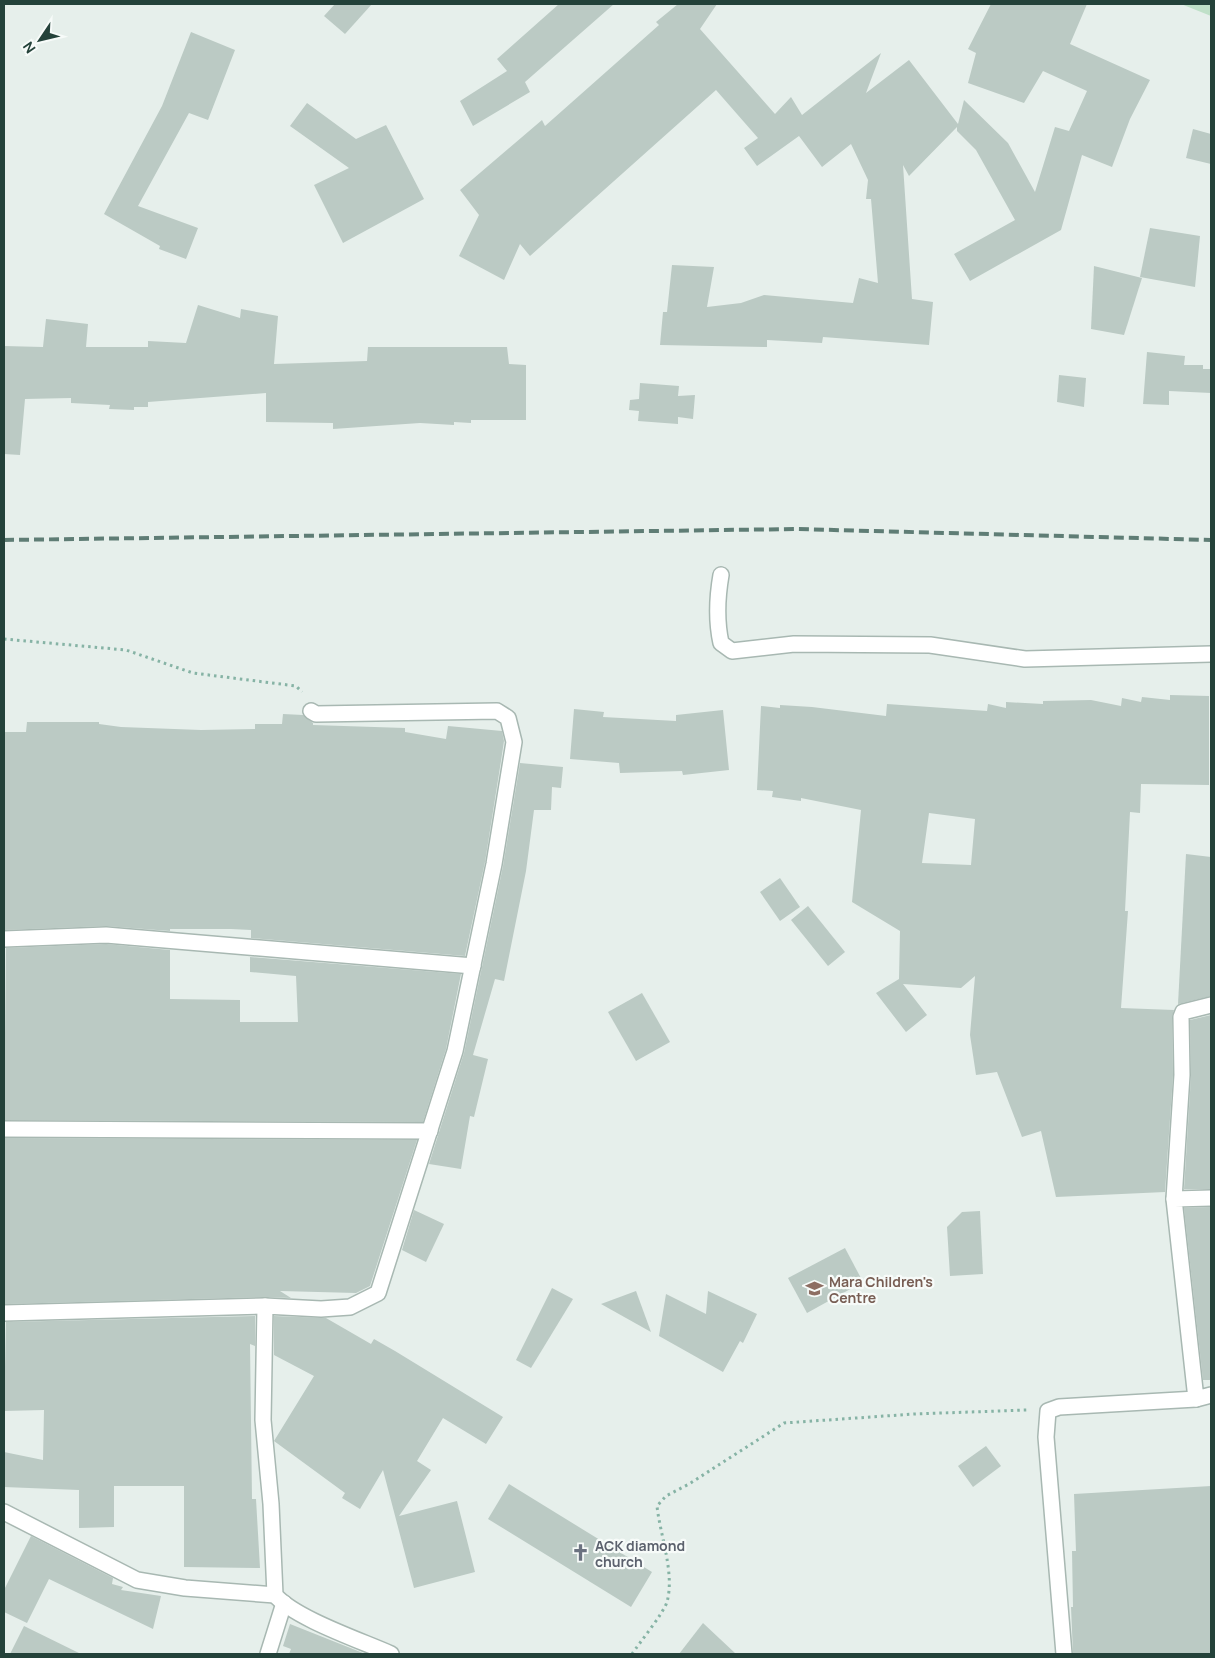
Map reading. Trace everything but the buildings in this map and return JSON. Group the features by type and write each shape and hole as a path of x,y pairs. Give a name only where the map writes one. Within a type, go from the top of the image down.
{"street":[{"path":"721,575 718,593 717,626 721,643 732,651 794,644 930,645 1025,659 1211,654"},
{"path":"4,1313 264,1306 321,1309 350,1307 378,1293 455,1051 494,864 514,742 508,718 497,711 316,714 311,711"},
{"path":"4,938 106,935 473,966"},
{"path":"1196,1399 1174,1199 1182,1075 1180,1017 1183,1012 1211,1005"},
{"path":"4,1129 430,1131"},
{"path":"1174,1199 1211,1198"},
{"path":"264,1306 263,1420 280,1599 268,1654"},
{"path":"1064,1654 1046,1438 1048,1411 1059,1407 1196,1399 1211,1395"},
{"path":"4,1512 137,1580 185,1588 280,1599 308,1617 391,1654"}],"path":[{"path":"4,639 126,650 193,673 296,686 303,693 311,711"},
{"path":"632,1654 666,1602 668,1562 656,1506 666,1496 689,1484 784,1422 943,1412 1048,1411"}],"green space":[{"path":"1181,4 1211,4 1211,16"}],"railway":[{"path":"4,540 796,529 1211,540"}],"place":[{"name":"Mara Children's Centre","path":"815,1289"},
{"name":"ACK diamond church","path":"581,1553"}]}
